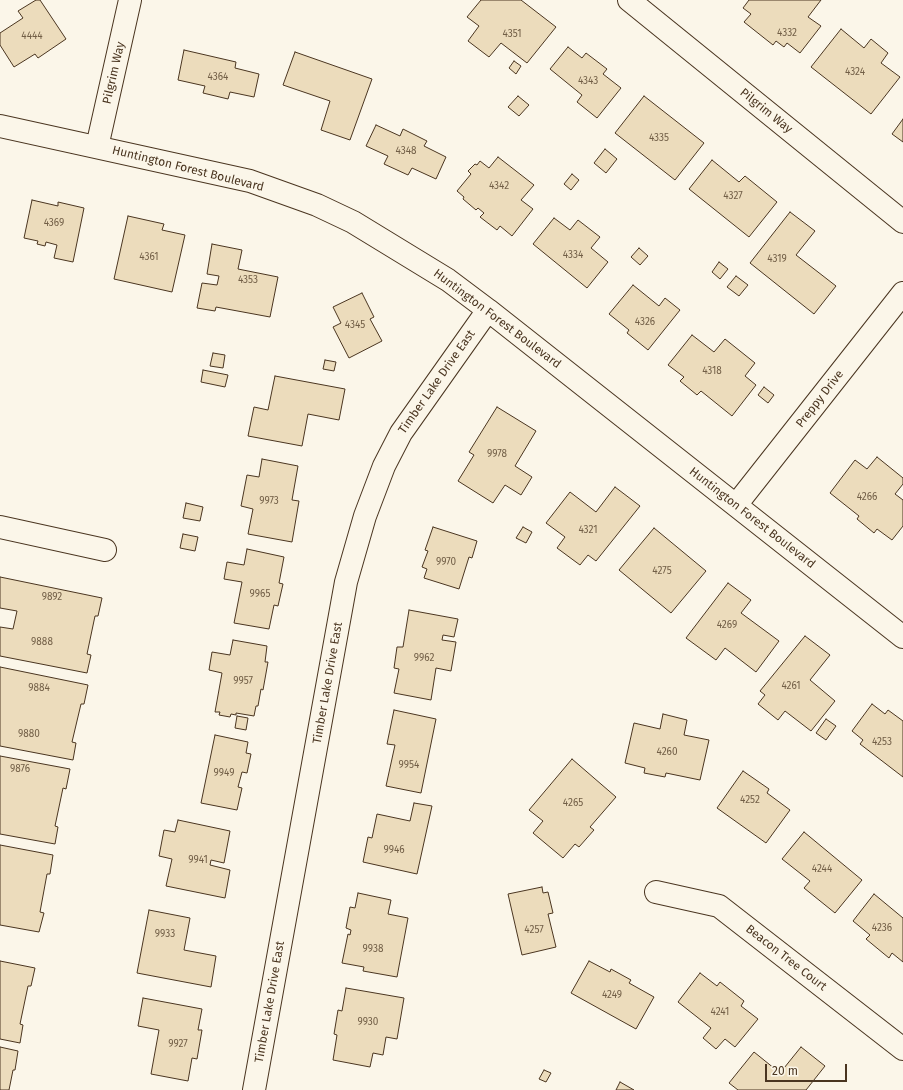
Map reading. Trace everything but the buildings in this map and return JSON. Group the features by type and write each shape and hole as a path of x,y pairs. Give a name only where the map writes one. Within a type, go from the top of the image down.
{"street":[{"name":"Pilgrim Way","path":"97,147 130,0"},
{"name":"Pilgrim Way","path":"629,0 903,222"},
{"name":"Huntington Forest Boulevard","path":"0,126 250,181 316,205 354,222 441,276 488,310 903,637"},
{"name":"Preppy Drive","path":"736,505 903,293"},
{"name":"Timber Lake Drive East","path":"254,1090 346,582 365,516 384,466 400,433 488,310"},
{"path":"0,527 106,550"},
{"name":"Beacon Tree Court","path":"656,892 719,906 903,1049"}]}
